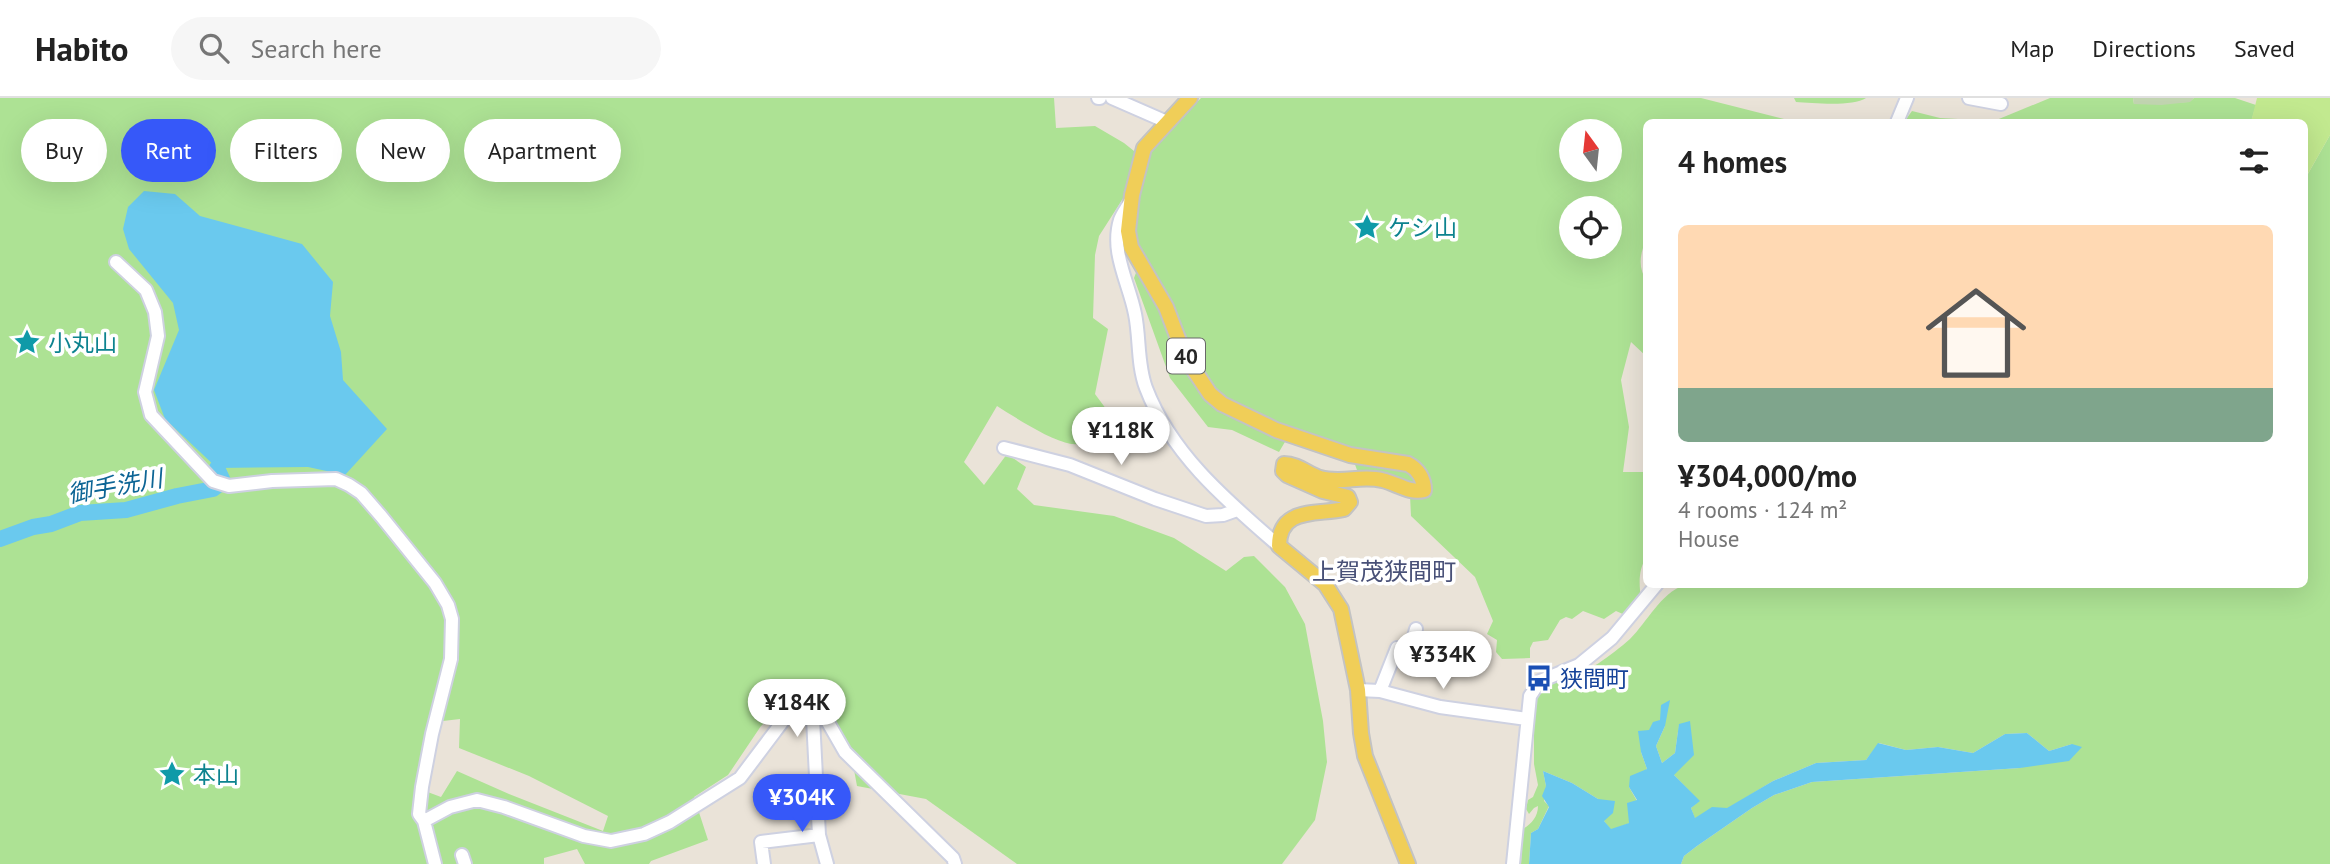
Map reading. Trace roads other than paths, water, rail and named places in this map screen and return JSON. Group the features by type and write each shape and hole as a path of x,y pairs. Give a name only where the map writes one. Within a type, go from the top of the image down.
{"main road":[{"name":"40","path":"1190,98 1144,148 1130,202 1128,231 1131,247 1166,307 1182,349 1210,394 1222,404 1276,430 1322,446 1363,458 1408,464 1424,481 1424,490 1414,491 1377,479 1323,479 1293,465 1284,464 1283,471 1287,475 1323,491 1348,497 1350,502 1344,509 1312,512 1288,522 1282,527 1279,546"},
{"path":"1279,546 1325,584 1341,608 1358,690 1365,756 1408,864"}],"street":[{"path":"1112,98 1167,121"},
{"path":"1898,119 1907,98"},
{"path":"1969,98 2001,104"},
{"path":"1130,202 1121,218 1116,249 1135,314 1140,365 1146,388 1181,449 1200,473 1279,546"},
{"path":"116,262 139,281 155,312 158,336 145,391 151,415 213,481 229,486 321,478 336,479 349,485 361,493 381,516 435,583 448,605 452,619 450,659 422,787 419,814 424,821 435,864"},
{"path":"1004,448 1070,465 1206,516 1223,515 1237,510"},
{"path":"1513,864 1530,696 1540,681 1567,671 1591,656 1620,629 1654,588"},
{"path":"1380,691 1397,648 1410,651 1416,629"},
{"path":"1358,690 1380,691 1440,707 1527,719"},
{"path":"424,821 450,807 477,800 584,836 611,841 644,834 681,815 740,778 798,701 812,699"},
{"path":"812,699 819,835 827,864"},
{"path":"812,699 845,751 953,858 955,864"},
{"path":"764,864 755,842 819,835"}],"water":[{"path":"144,191 175,194 200,216 302,244 333,282 330,316 341,352 343,380 387,429 345,475 308,467 217,468 165,419 154,390 179,330 173,303 129,249 123,229 128,207"},
{"path":"1670,700 1665,726 1656,746 1662,763 1675,753 1679,724 1690,721 1694,755 1674,775 1700,801 1691,808 1695,818 1712,807 1727,808 1773,781 1816,763 1866,760 1878,743 1906,750 1938,747 1973,753 2005,734 2027,733 2049,751 2072,744 2082,747 2069,761 2020,768 1812,782 1774,795 1752,808 1684,856 1681,864 1529,864 1531,833 1538,829 1549,807 1542,796 1546,786 1543,771 1572,783 1598,799 1615,801 1613,813 1604,821 1611,829 1629,823 1627,803 1637,800 1629,787 1630,776 1647,769 1638,731 1649,730 1653,722 1660,720 1661,705"}],"waterway":[{"name":"御手洗川","path":"0,539 80,513 126,510 213,489 223,481 217,468"}],"place":[{"name":"ケシ山","path":"1367,227"},
{"name":"小丸山","path":"27,342"},
{"name":"狭間町","path":"1539,678"},
{"name":"本山","path":"172,774"}],"district":[{"name":"上賀茂狭間町","path":"1384,571"}]}
